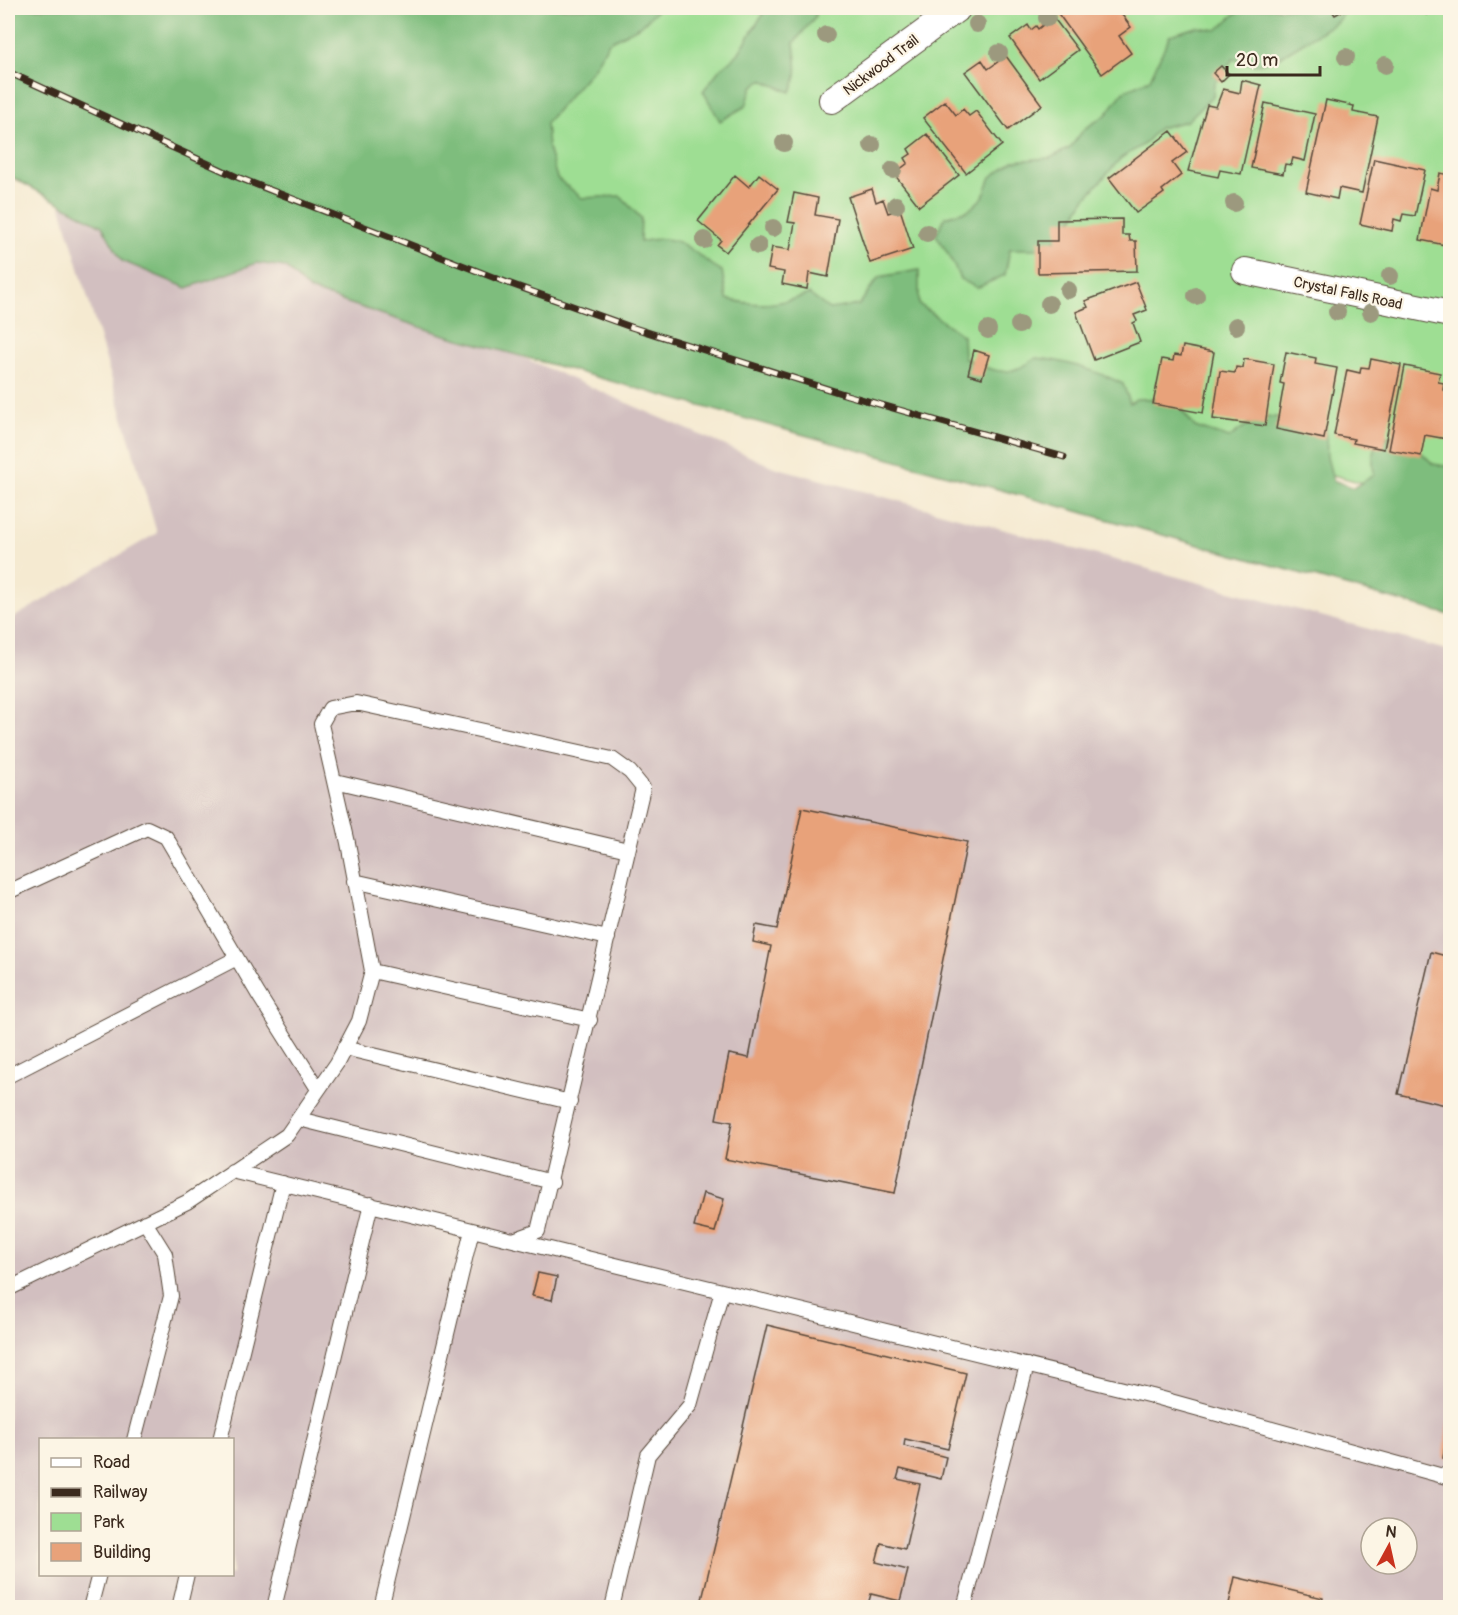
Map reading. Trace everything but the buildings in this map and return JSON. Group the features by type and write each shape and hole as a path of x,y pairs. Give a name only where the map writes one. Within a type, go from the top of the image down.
{"street":[{"name":"Nickwood Trail","path":"832,100 958,8"},
{"name":"Crystal Falls Road","path":"1245,271 1450,314"}],"lane":[{"path":"8,1289 187,1202 287,1135 344,1048 359,1021 372,971 321,724 330,708 356,703 612,759 630,772 643,788 552,1182 538,1231 513,1240"},
{"path":"334,781 628,850"},
{"path":"8,892 147,828 166,837 318,1089"},
{"path":"354,881 608,938"},
{"path":"8,1076 237,958"},
{"path":"372,971 590,1020"},
{"path":"344,1048 570,1102"},
{"path":"299,1119 552,1182"},
{"path":"232,1171 1152,1396 1450,1478"},
{"path":"220,1438 283,1183"},
{"path":"273,1608 371,1204"},
{"path":"135,1438 171,1296 165,1254 145,1222"},
{"path":"381,1608 472,1230"},
{"path":"612,1608 648,1455 690,1405 722,1291"},
{"path":"964,1608 1027,1365"},
{"path":"90,1608 99,1576"},
{"path":"179,1608 187,1576"}],"shaded area":[{"path":"44,149 774,467 1450,651 1450,1607 8,1607 8,621 157,533"}],"green space":[{"path":"8,8 659,8 642,25 609,42 593,69 546,123 548,148 557,178 582,198 620,196 641,218 640,242 666,239 684,245 722,271 727,299 738,302 768,304 788,301 809,294 829,309 859,305 879,277 919,270 919,304 963,336 964,358 1000,371 1017,369 1036,358 1081,367 1123,384 1130,403 1136,399 1172,398 1195,427 1229,438 1248,424 1270,417 1309,427 1326,427 1327,457 1333,480 1353,488 1374,475 1373,455 1379,442 1392,435 1414,445 1433,464 1450,467 1450,615 438,333 309,290 285,267 257,263 187,288 122,261 102,226 8,175"},
{"path":"50,8 1450,8 1450,507 742,313"},
{"path":"754,8 817,8 815,17 794,43 796,75 790,92 762,80 752,87 746,106 720,121 703,91 720,69 738,54 763,14"},
{"path":"1242,8 1347,8 1337,22 1278,58 1255,65 1233,59 1214,84 1213,96 1187,121 1159,128 1143,145 1121,158 1085,199 1065,232 1044,249 1010,249 1005,275 977,288 960,279 936,235 945,217 969,210 983,197 991,177 1013,161 1050,158 1070,148 1084,129 1106,115 1124,91 1150,79 1170,35 1197,27 1217,30"}],"railway":[{"path":"8,72 237,177 508,283 631,327 847,395 1064,457"}]}
